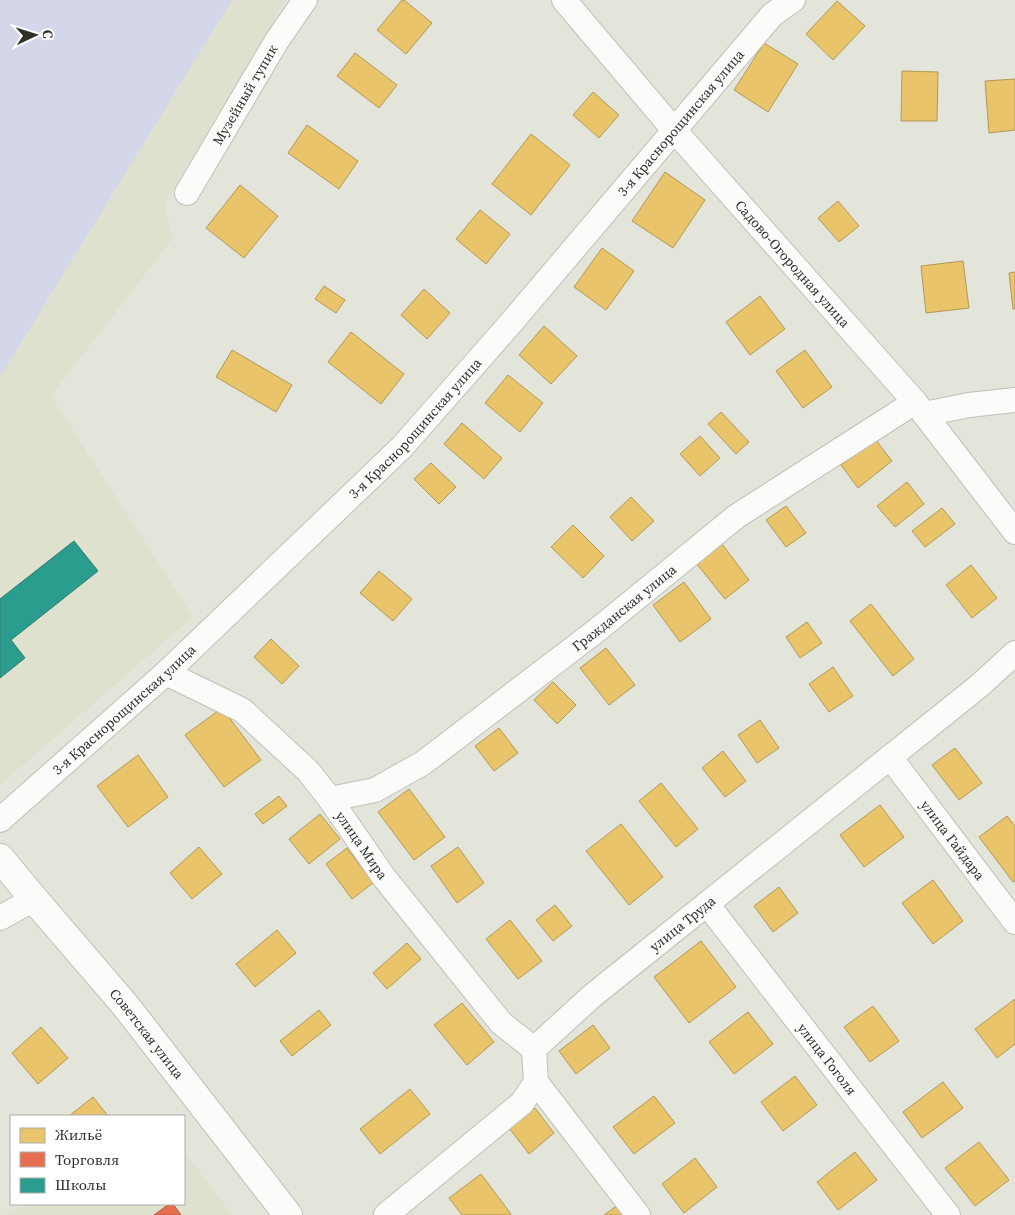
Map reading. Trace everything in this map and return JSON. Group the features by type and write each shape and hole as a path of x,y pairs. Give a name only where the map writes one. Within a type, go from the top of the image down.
{"street":[{"name":"Музейный тупик","path":"187,193 276,42 305,0"},
{"name":"Садово-Огородная улица","path":"564,0 674,130 919,408 1015,532"},
{"name":"3-я Краснорощинская улица","path":"0,820 166,673 402,447 510,324 772,15 793,0"},
{"path":"919,408 1015,400"},
{"name":"Гражданская улица","path":"330,799 375,790 424,763 596,631 736,516 919,408"},
{"name":"улица Труда","path":"534,1049 592,996 979,686 1015,652"},
{"name":"улица Мира","path":"166,673 242,710 308,770 383,876 502,1023 534,1049"},
{"name":"улица Гайдара","path":"890,757 1015,922"},
{"name":"Советская улица","path":"0,858 125,1005 288,1215"},
{"path":"0,918 34,899"},
{"name":"улица Гоголя","path":"706,904 948,1215"},
{"path":"534,1049 536,1082 638,1215"},
{"path":"386,1215 522,1103 536,1082"}],"shaded area":[{"path":"0,0 286,0 164,204 173,238 51,396 193,617 0,785"},
{"path":"0,0 232,0 0,377"},
{"path":"185,1152 232,1215 4,1215 24,1205 185,1205"}],"building: Жильё":[{"path":"402,0 432,23 406,54 377,30"},
{"path":"837,1 865,26 833,60 806,34"},
{"path":"764,43 798,64 768,112 734,90"},
{"path":"355,53 397,85 379,108 337,76"},
{"path":"902,71 938,72 937,121 901,121"},
{"path":"1015,79 1015,130 989,133 985,81"},
{"path":"593,92 619,115 599,138 573,115"},
{"path":"307,125 358,161 339,189 288,153"},
{"path":"531,134 570,165 531,215 492,184"},
{"path":"665,172 705,200 673,248 632,221"},
{"path":"240,185 278,216 244,258 206,228"},
{"path":"838,201 859,226 839,242 818,218"},
{"path":"480,210 510,234 486,264 456,239"},
{"path":"602,248 634,271 606,310 574,287"},
{"path":"963,261 969,308 926,313 921,266"},
{"path":"1015,272 1015,309 1013,309 1009,273"},
{"path":"324,286 345,300 336,313 315,299"},
{"path":"424,289 450,313 427,339 401,315"},
{"path":"760,296 785,329 750,355 726,322"},
{"path":"544,326 577,356 551,384 519,355"},
{"path":"351,332 404,374 381,404 328,362"},
{"path":"232,350 292,385 276,412 216,377"},
{"path":"805,350 832,387 803,408 776,371"},
{"path":"508,375 543,403 520,432 485,403"},
{"path":"721,412 749,442 736,454 708,424"},
{"path":"462,423 502,458 484,479 444,444"},
{"path":"700,436 720,458 700,476 680,454"},
{"path":"875,439 892,461 858,488 841,465"},
{"path":"431,463 456,487 439,504 414,479"},
{"path":"907,482 924,504 895,527 877,506"},
{"path":"631,497 654,521 632,541 610,517"},
{"path":"786,506 806,533 786,547 766,520"},
{"path":"942,508 955,524 925,547 912,531"},
{"path":"573,525 604,556 583,578 551,547"},
{"path":"722,544 749,580 725,599 696,563"},
{"path":"971,565 997,598 972,618 946,585"},
{"path":"379,571 412,599 393,621 360,593"},
{"path":"684,582 711,619 680,642 653,605"},
{"path":"871,604 914,659 893,676 850,621"},
{"path":"807,622 822,643 800,658 786,637"},
{"path":"271,639 299,666 282,684 254,657"},
{"path":"606,648 635,685 609,705 580,668"},
{"path":"833,667 853,696 829,712 809,684"},
{"path":"553,682 576,705 557,724 534,700"},
{"path":"222,708 261,760 224,787 185,735"},
{"path":"760,720 779,748 757,763 738,735"},
{"path":"499,728 518,753 494,771 475,746"},
{"path":"955,748 982,783 959,800 932,765"},
{"path":"723,751 746,781 725,797 702,768"},
{"path":"138,755 168,797 128,827 97,786"},
{"path":"661,783 698,829 676,847 639,801"},
{"path":"409,789 445,837 414,860 378,812"},
{"path":"279,796 287,806 263,824 255,814"},
{"path":"880,805 904,837 864,867 840,835"},
{"path":"320,814 340,839 309,864 289,839"},
{"path":"1007,816 1015,826 1015,881 1013,882 979,837"},
{"path":"621,824 663,877 629,905 586,851"},
{"path":"199,847 222,874 192,899 170,873"},
{"path":"458,847 484,883 457,903 431,866"},
{"path":"347,848 373,883 352,899 326,864"},
{"path":"933,880 963,921 933,944 902,903"},
{"path":"779,887 798,913 773,932 754,906"},
{"path":"555,905 572,926 553,941 536,920"},
{"path":"510,920 542,961 518,979 486,939"},
{"path":"277,930 296,953 255,987 236,964"},
{"path":"701,941 736,987 689,1023 654,977"},
{"path":"407,943 421,959 387,989 373,973"},
{"path":"1015,999 1015,1044 997,1058 975,1029"},
{"path":"462,1003 494,1042 467,1065 434,1025"},
{"path":"873,1006 899,1041 870,1062 844,1027"},
{"path":"319,1010 331,1025 292,1056 280,1041"},
{"path":"748,1012 773,1044 734,1074 709,1042"},
{"path":"593,1025 610,1048 576,1074 559,1051"},
{"path":"41,1027 68,1058 38,1084 12,1053"},
{"path":"795,1076 817,1105 783,1131 761,1102"},
{"path":"943,1082 963,1108 922,1138 903,1112"},
{"path":"410,1089 430,1114 380,1154 360,1129"},
{"path":"654,1096 675,1123 634,1154 613,1127"},
{"path":"93,1097 107,1115 70,1115"},
{"path":"535,1108 554,1133 529,1154 509,1128"},
{"path":"979,1142 1009,1180 975,1206 945,1168"},
{"path":"855,1152 877,1180 838,1210 817,1182"},
{"path":"695,1158 717,1187 684,1213 662,1184"},
{"path":"481,1174 510,1215 462,1215 449,1198"},
{"path":"618,1205 625,1215 604,1215"}],"building: Торговля":[{"path":"168,1205 174,1205 181,1215 154,1215"}],"building: Школы":[{"path":"74,541 98,571 11,640 25,658 0,678 0,599"}]}
